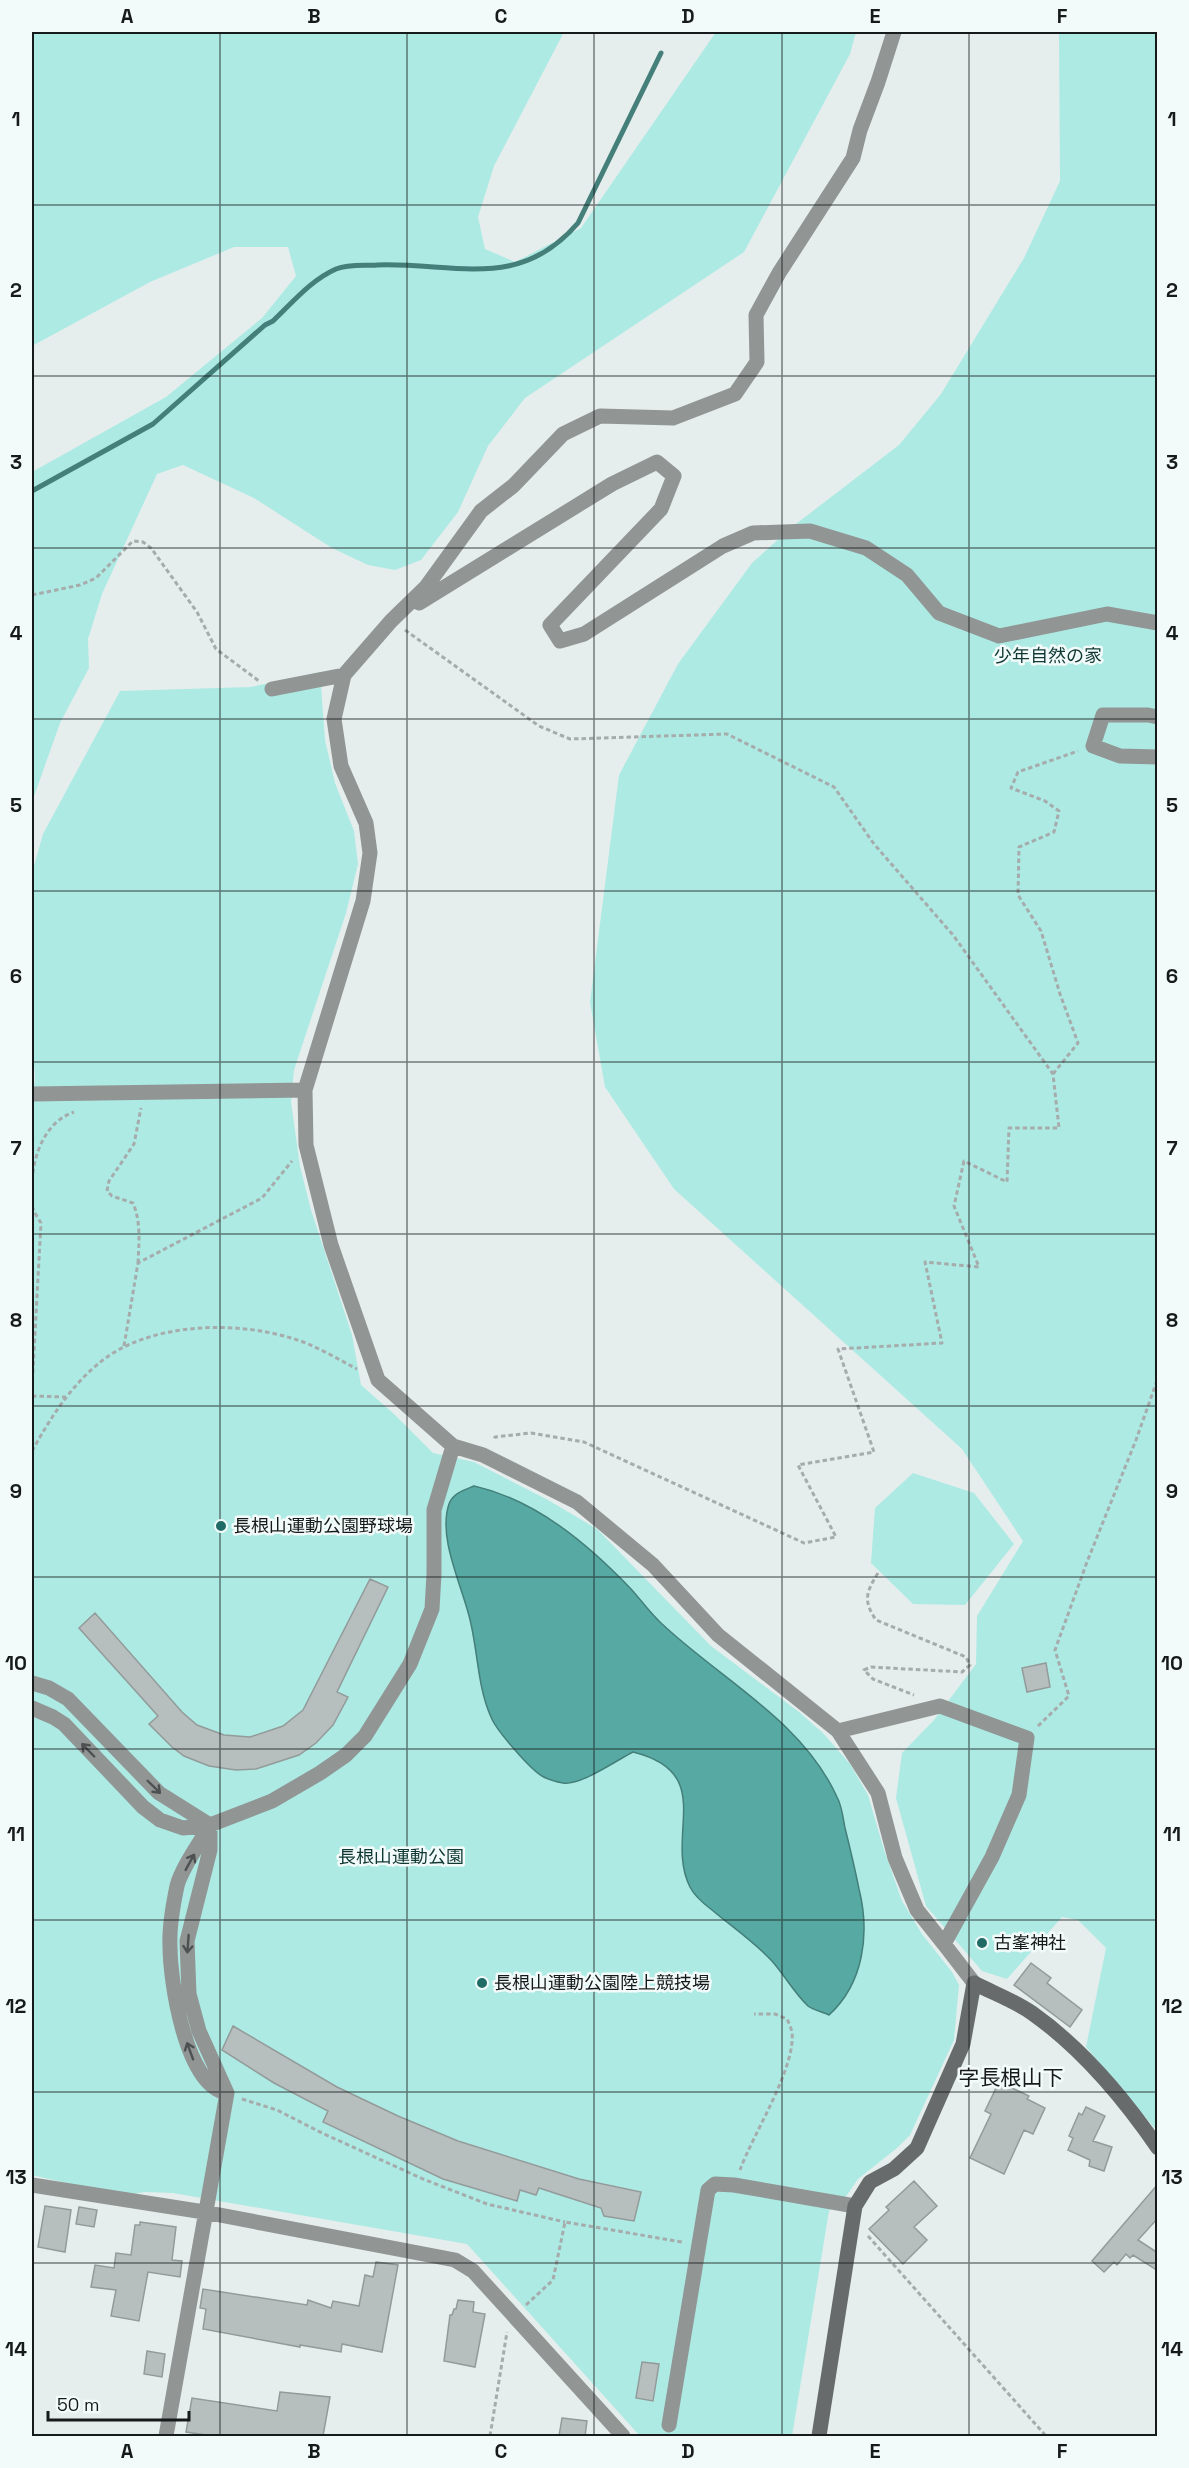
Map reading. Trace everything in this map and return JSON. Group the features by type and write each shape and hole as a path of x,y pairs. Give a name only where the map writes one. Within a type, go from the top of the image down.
{"street":[{"path":"894,32 860,130 853,158 756,315 757,362 735,394 673,418 600,416 563,434 513,486 481,511 426,587 344,675 334,719 341,766 366,823 370,853 363,901 305,1090 306,1145 331,1245 378,1380 453,1446 483,1455 577,1502 653,1565 718,1635 838,1731 879,1793 895,1858 916,1910 974,1983 1030,2012 1082,2053 1140,2122 1158,2148"},
{"path":"392,621 447,584 583,502 657,462 674,476 661,509 550,625 560,641 584,634 723,546 753,533 810,531 866,548 907,574 939,613 999,636 1107,614 1158,623"},
{"path":"272,689 344,675"},
{"path":"1158,717 1103,715 1093,746 1120,756 1158,757"},
{"path":"32,1094 305,1090"},
{"path":"32,1708 53,1716 63,1724 143,1807 159,1820 183,1828 210,1825 272,1801 320,1773 346,1755 365,1736 410,1664 432,1609 434,1510 453,1446"},
{"path":"32,1683 49,1688 68,1699 159,1792 210,1825"},
{"path":"838,1731 940,1706 1027,1738 1019,1795 992,1857 944,1944"},
{"path":"210,1825 178,1883 170,1923 170,1946 173,1989 193,2060 210,2084 218,2091 226,2093"},
{"path":"166,2436 226,2093 199,2031 189,1994 187,1941 210,1850 210,1825"},
{"path":"819,2436 854,2212 870,2182 894,2169 917,2148 963,2044 974,1983"},
{"path":"669,2425 708,2190 715,2184 734,2185 854,2212"},
{"path":"32,2186 204,2212 455,2260 473,2271 623,2436"}],"path":[{"path":"32,595 80,585 96,578 133,541 143,542 151,548 191,602 216,649 272,689"},
{"path":"392,621 539,726 570,739 727,734 834,787 874,844 953,935 1053,1074 1059,1128 1009,1128 1007,1182 964,1161 954,1206 979,1267 925,1262 942,1343 838,1349 874,1452 798,1465 836,1537 804,1542 584,1442 531,1433 495,1437 483,1455"},
{"path":"1053,1074 1078,1043 1041,931 1018,895 1019,847 1054,832 1059,812 1045,801 1011,788 1018,772 1093,746"},
{"path":"124,1346 138,1263 139,1228 133,1203 112,1196 107,1191 109,1181 134,1144 141,1107 130,1107"},
{"path":"32,1388 41,1223 32,1205 32,1172 36,1155 49,1130 64,1115 74,1112"},
{"path":"138,1263 262,1198 306,1145"},
{"path":"32,1451 66,1397 78,1382 100,1362 124,1346 180,1331 211,1327 254,1329 292,1338 378,1380"},
{"path":"1027,1738 1069,1696 1055,1650 1158,1378"},
{"path":"32,1396 66,1397"},
{"path":"878,1573 867,1590 869,1609 876,1620 966,1657 970,1665 962,1672 871,1667 864,1670 873,1679 940,1706"},
{"path":"734,2185 790,2055 792,2032 787,2019 776,2014 754,2014"},
{"path":"226,2093 277,2110 352,2147 487,2204 565,2222 699,2244"},
{"path":"854,2212 1046,2436"},
{"path":"490,2436 508,2323 552,2280 565,2222"}],"green space":[{"path":"32,32 564,32 494,166 478,217 485,249 515,262 581,228 716,32 856,32 850,54 744,252 525,398 488,446 458,512 421,560 395,570 368,565 332,548 254,498 183,465 157,474 102,594 88,639 89,668 60,723 32,802 32,472 166,397 262,318 296,276 288,247 234,247 150,282 32,346"},
{"name":"少年自然の家","path":"1059,32 1157,32 1157,2131 1086,2047 1106,1948 1078,1920 1062,1917 1007,1979 982,1971 926,1906 896,1798 902,1753 934,1720 976,1664 977,1616 1023,1541 962,1449 674,1189 605,1087 590,1002 619,775 678,664 752,563 792,527 899,445 941,394 1024,258 1060,181"},
{"name":"長根山運動公園","path":"320,672 325,740 335,783 354,831 358,864 346,913 294,1070 291,1102 300,1166 311,1210 352,1335 361,1385 433,1453 474,1462 548,1500 597,1529 711,1646 799,1712 823,1733 850,1764 868,1795 902,1901 922,1934 952,1972 959,1985 954,2040 910,2135 858,2179 847,2195 829,2211 792,2436 640,2436 467,2244 173,2193 145,2192 121,2196 32,2175 32,1118 35,1076 32,1041 32,873 43,834 120,691 251,687"},
{"path":"913,1473 974,1493 1014,1544 965,1605 913,1604 871,1563 875,1508"}],"shaded area":[{"path":"474,1486 519,1502 540,1513 579,1540 631,1589 661,1623 781,1723 803,1745 822,1770 841,1808 864,1923 864,1940 857,1973 841,2002 829,2015 808,2006 776,1965 706,1905 690,1887 684,1867 682,1847 684,1808 682,1790 674,1775 659,1762 633,1752 579,1781 563,1783 555,1781 542,1776 530,1766 494,1723 483,1695 468,1610 446,1533 446,1518 451,1500 459,1492"}],"building":[{"path":"370,1579 388,1587 337,1692 348,1697 333,1725 316,1743 299,1755 256,1769 236,1770 209,1766 184,1756 172,1747 149,1724 158,1716 79,1628 95,1613 182,1712 197,1725 224,1735 250,1737 283,1726 303,1710"},
{"path":"1046,1663 1050,1687 1027,1692 1022,1668"},
{"path":"1031,1963 1051,1978 1047,1983 1082,2010 1070,2027 1014,1985"},
{"path":"233,2026 337,2087 458,2141 579,2179 641,2192 634,2221 604,2216 601,2208 539,2188 536,2195 520,2190 517,2201 443,2179 323,2122 328,2111 274,2083 222,2050"},
{"path":"999,2082 1029,2096 1027,2099 1045,2108 1033,2134 1024,2130 1004,2174 970,2158 991,2114 985,2111"},
{"path":"1086,2107 1105,2116 1093,2141 1112,2147 1104,2171 1089,2166 1090,2160 1068,2150 1073,2138 1069,2136 1079,2113 1082,2115"},
{"path":"914,2181 937,2206 914,2227 927,2240 903,2264 869,2229 889,2210 886,2207"},
{"path":"1158,2184 1158,2218 1138,2240 1158,2253 1158,2271 1133,2255 1130,2258 1126,2254 1117,2265 1114,2262 1104,2272 1092,2261"},
{"path":"45,2206 71,2210 65,2252 38,2247"},
{"path":"79,2207 97,2210 94,2227 76,2224"},
{"path":"140,2222 176,2227 172,2260 182,2261 180,2277 148,2272 139,2321 111,2316 116,2290 91,2287 95,2265 114,2268 116,2253 131,2255 135,2225 140,2225"},
{"path":"376,2262 398,2265 382,2352 342,2344 341,2352 300,2345 300,2347 203,2329 206,2309 200,2308 203,2289 307,2305 308,2300 331,2308 333,2301 359,2306 365,2275 373,2277"},
{"path":"458,2300 474,2302 473,2312 485,2314 475,2367 444,2361 450,2315 456,2309"},
{"path":"147,2351 165,2354 162,2377 144,2374"},
{"path":"642,2362 659,2364 653,2401 636,2398"},
{"path":"280,2392 330,2397 323,2436 213,2436 186,2432 192,2398 277,2411"},
{"path":"562,2418 587,2421 585,2436 559,2436"}],"waterway":[{"path":"32,491 153,424 265,325 273,321 310,285 336,269 377,265 484,269 509,266 533,258 556,244 578,223 661,53"}],"place":[{"name":"長根山運動公園野球場","path":"221,1526"},
{"name":"古峯神社","path":"982,1943"},
{"name":"長根山運動公園陸上競技場","path":"482,1983"}],"district":[{"name":"字長根山下","path":"1011,2078"}]}
